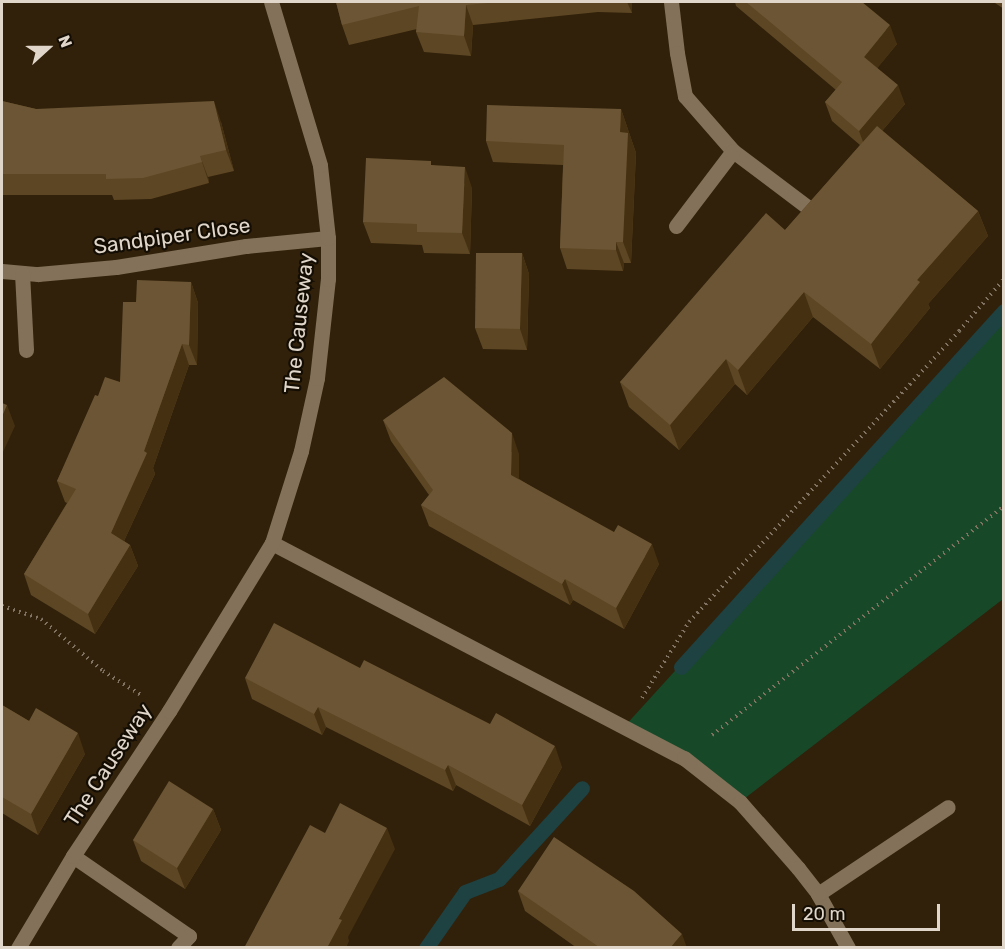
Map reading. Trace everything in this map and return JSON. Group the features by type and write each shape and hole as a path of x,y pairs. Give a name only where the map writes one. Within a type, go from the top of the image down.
{"street":[{"name":"The Causeway","path":"18,948 73,856 169,711 272,543 302,451 317,378 328,279 328,238 320,165 271,2"},
{"path":"671,2 676,54 685,96 733,151 810,209"},
{"path":"676,226 733,151"},
{"name":"Sandpiper Close","path":"2,271 22,273 116,267 246,246 328,238"},
{"path":"22,273 26,350"},
{"path":"272,543 684,758 740,802 818,894 848,948"},
{"path":"818,894 948,807"},
{"name":"The Causeway","path":"73,856 189,936 178,948"}],"path":[{"path":"624,727 689,622 951,340 1004,279"},
{"path":"684,758 1004,506"},
{"path":"2,606 41,619 102,671 169,711"}],"green space":[{"path":"1003,310 1003,599 740,802 624,727"}],"building":[{"path":"336,2 500,2 466,5 464,36 416,32 419,6 342,25"},
{"path":"746,2 862,2 890,25 864,57 898,85 859,131 825,102 842,82"},
{"path":"2,101 36,109 214,101 226,150 200,156 202,162 143,178 106,179 106,174 2,174"},
{"path":"487,105 621,109 620,132 628,133 623,242 616,242 616,250 560,248 564,145 486,141"},
{"path":"877,126 978,211 917,280 920,282 871,344 804,292 738,370 726,359 670,425 620,382 766,213 785,230"},
{"path":"366,158 431,161 431,165 465,167 462,233 417,232 417,224 363,222"},
{"path":"476,253 522,253 520,329 475,328"},
{"path":"137,280 191,282 189,345 182,344 144,451 147,453 111,533 130,545 88,614 24,574 76,489 57,481 95,395 98,396 105,377 120,382 123,302 136,302"},
{"path":"444,377 512,433 511,475 614,532 618,525 652,544 616,608 565,579 562,584 421,505 433,490 383,420"},
{"path":"2,403 7,405 2,417"},
{"path":"274,623 360,668 364,660 490,724 496,713 555,746 522,805 448,765 445,770 318,707 314,714 245,678"},
{"path":"2,705 29,721 36,708 78,733 31,814 2,797"},
{"path":"169,781 213,809 177,868 133,840"},
{"path":"340,803 387,828 339,919 342,920 327,948 244,948 310,825 325,833"},
{"path":"554,837 634,891 682,934 670,948 598,948 518,891"}],"waterway":[{"path":"681,667 1004,311"},
{"path":"426,948 465,892 499,879 582,788"}]}
